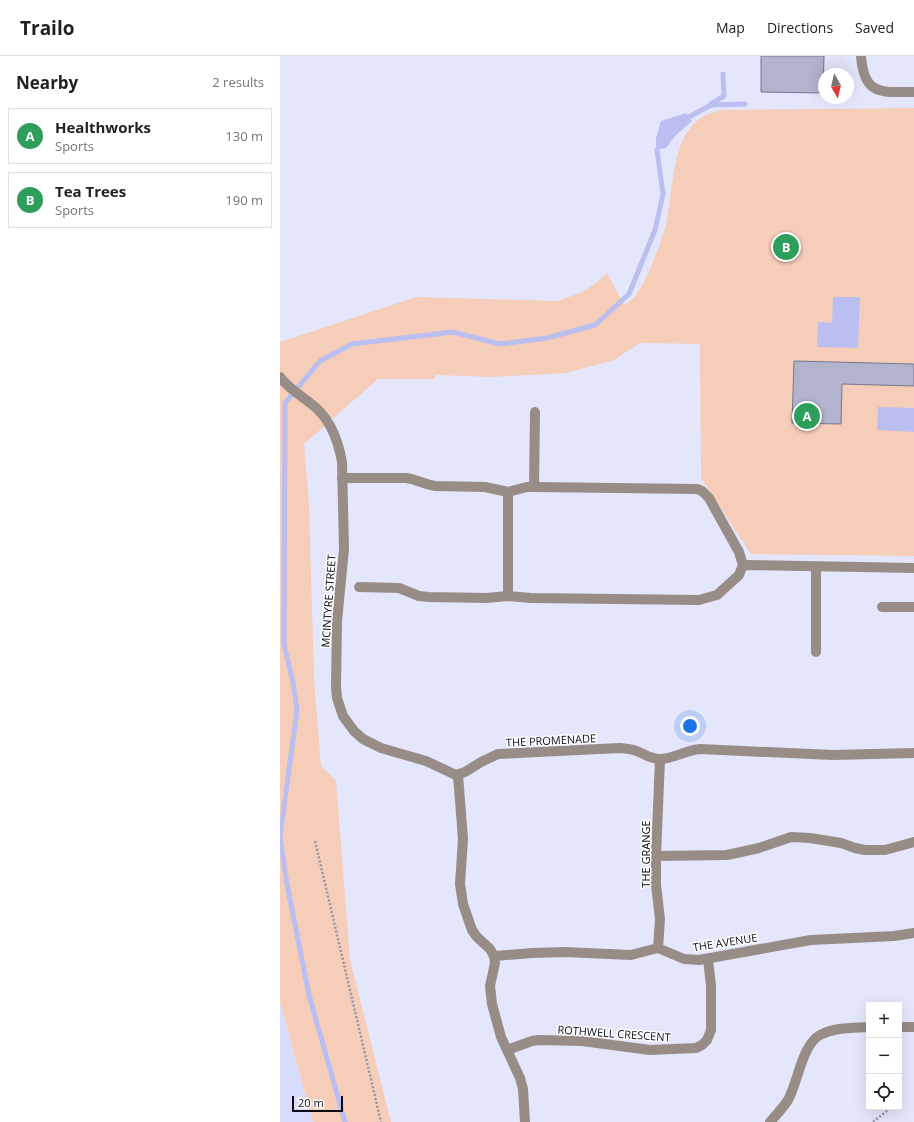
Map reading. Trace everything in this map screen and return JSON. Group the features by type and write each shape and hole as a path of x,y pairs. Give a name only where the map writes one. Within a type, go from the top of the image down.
{"street":[{"path":"861,56 863,74 866,81 871,86 880,91 914,92"},
{"name":"MCINTYRE STREET","path":"281,378 301,397 311,403 326,419 337,440 342,462 344,549 337,621 336,688 338,702 343,716 354,731 371,743 381,748 426,761 453,774 458,774"},
{"path":"534,487 535,412"},
{"path":"342,478 406,478 417,480 429,486 485,487 508,492 527,487 697,489 702,491 709,498 739,552 743,566 739,575 717,595 698,600 531,598 508,596 486,598 429,597 419,596 399,588 359,587"},
{"path":"508,492 508,596"},
{"path":"743,566 914,568"},
{"path":"816,567 816,652"},
{"path":"882,607 914,607"},
{"name":"THE PROMENADE","path":"458,774 469,770 489,758 507,753 620,748 630,749 660,759"},
{"path":"660,759 671,757 687,751 700,749 833,755 914,752"},
{"name":"THE GRANGE","path":"658,948 660,919 656,885 656,856 660,759"},
{"path":"458,774 463,839 460,884 463,904 472,930 490,949 494,956 495,963 490,986 490,994 501,1037 520,1078 523,1093 525,1122"},
{"path":"656,856 727,855 741,853 791,837 810,838 840,843 865,850 885,850 914,842"},
{"name":"THE AVENUE","path":"658,948 684,959 698,960 811,940 894,936 914,933"},
{"path":"494,956 565,952 631,955 658,948"},
{"name":"ROTHWELL CRESCENT","path":"507,1050 539,1040 582,1041 650,1050 688,1050 702,1045 707,1040 712,1030 708,959"},
{"path":"902,1026 914,1027"},
{"path":"770,1122 787,1101 808,1049 817,1037 825,1032 839,1029 866,1027"}],"path":[{"path":"315,841 381,1122"},
{"path":"873,1122 888,1110"}],"shaded area":[{"path":"914,108 914,556 751,554 701,478 700,344 640,343 614,360 566,373 493,377 435,375 435,379 378,379 304,444 309,504 314,679 321,766 336,781 350,960 391,1122 313,1122 280,1002 280,342 416,297 557,301 584,291 595,284 607,273 624,305 636,295 645,280 653,261 666,225 673,178 680,146 687,132 697,121 710,113 725,110"},
{"path":"686,113 692,121 675,136 666,148 656,150 656,138 661,121"},
{"path":"833,297 860,297 858,348 817,347 818,322 832,323"},
{"path":"878,407 914,408 914,432 877,430"},
{"path":"280,1002 283,1015 313,1122 280,1122"}],"building":[{"path":"761,56 824,56 824,68 818,68 818,93 761,92"},
{"path":"794,361 914,364 914,386 842,384 841,424 792,423"}],"waterway":[{"path":"711,104 724,96 723,74"},
{"path":"689,117 711,105 745,104"},
{"path":"345,1122 309,995 287,884 280,837 297,710 293,682 284,645 285,403 320,361 352,344 453,332 500,344 547,338 595,325 629,294 655,230 663,194 657,150"}],"place":[{"name":"Tea Trees","path":"786,247"},
{"name":"Healthworks","path":"807,416"}]}
